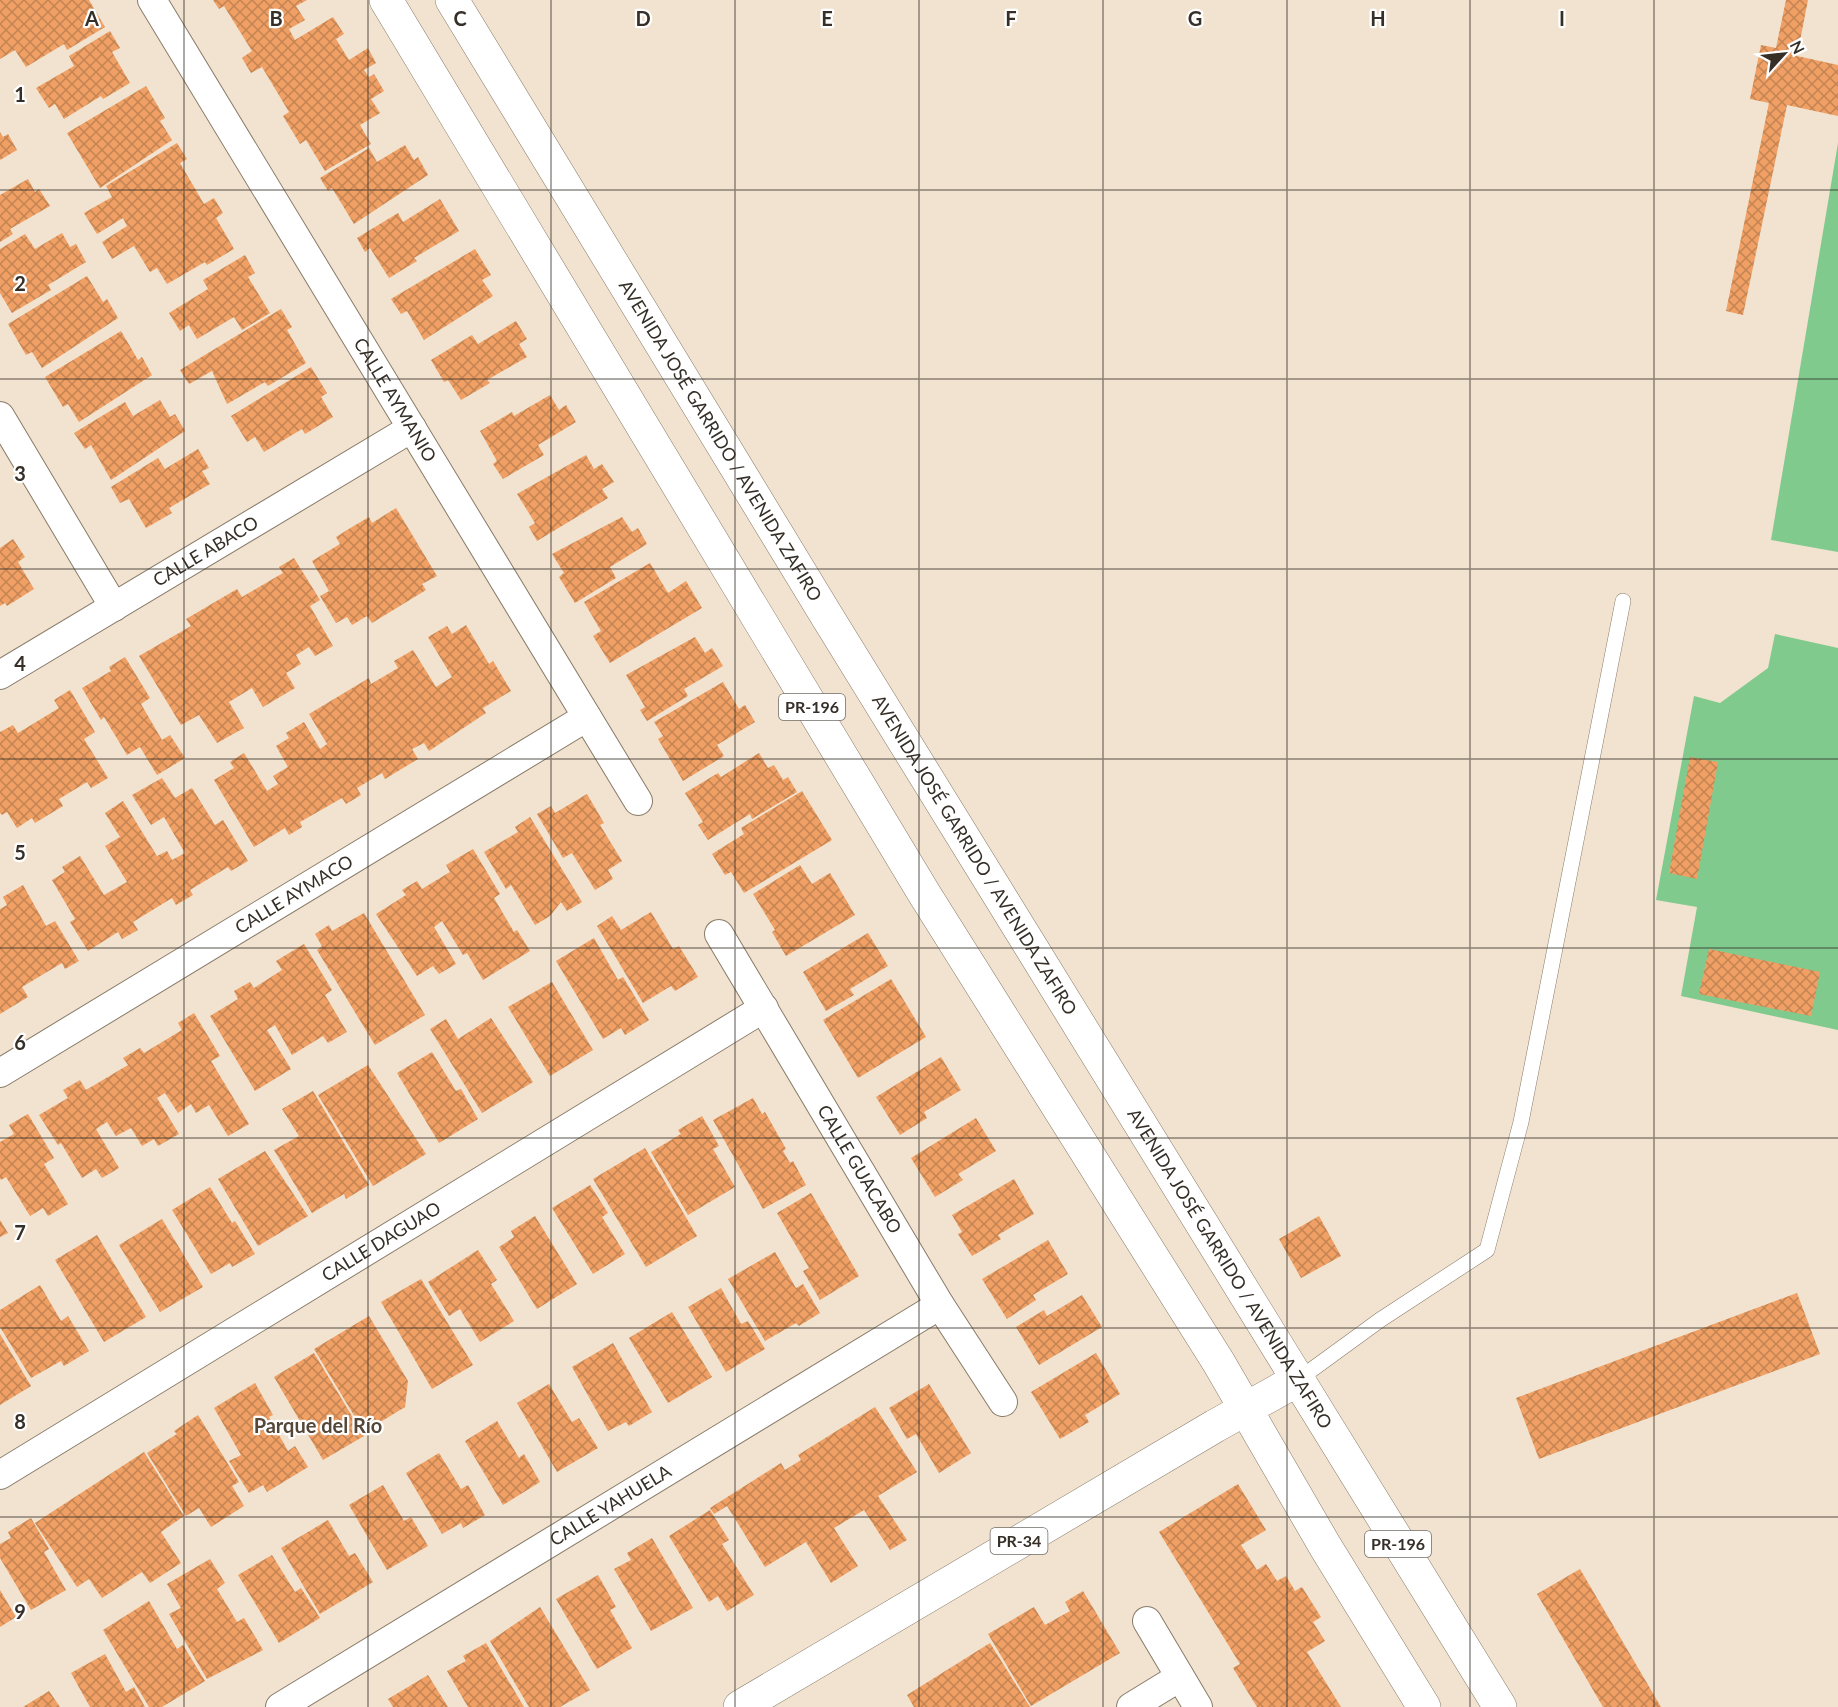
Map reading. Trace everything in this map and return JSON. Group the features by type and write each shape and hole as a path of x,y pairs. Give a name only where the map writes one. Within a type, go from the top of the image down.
{"main road":[{"name":"PR-196","path":"386,0 925,895 1219,1363 1424,1707"},
{"name":"AVENIDA JOSÉ GARRIDO / AVENIDA ZAFIRO","path":"452,0 828,618 1500,1707"},
{"name":"PR-34","path":"740,1707 1299,1379"}],"street":[{"name":"CALLE AYMANIO","path":"152,0 638,801"},
{"path":"0,416 114,607"},
{"name":"CALLE ABACO","path":"0,675 412,428"},
{"name":"CALLE AYMACO","path":"0,1073 587,717"},
{"name":"CALLE GUACABO","path":"719,934 940,1305 1003,1402"},
{"name":"CALLE DAGUAO","path":"0,1475 764,1008"},
{"name":"CALLE YAHUELA","path":"280,1707 940,1305"},
{"path":"1147,1621 1197,1707"},
{"path":"1131,1707 1180,1677"}],"lane":[{"path":"1299,1379 1380,1320 1487,1250 1521,1122 1623,601"}],"green space":[{"path":"1838,143 1838,552 1771,540"},
{"path":"1775,634 1838,648 1838,1030 1681,996 1697,907 1656,900 1694,696 1720,703 1768,668"}],"building":[{"path":"0,0 89,0 105,27 67,50 64,44 26,67 15,50 0,59"},
{"path":"213,0 307,0 296,6 305,20 289,29 295,40 333,17 344,34 336,39 349,60 368,48 376,63 364,70 369,77 374,74 384,91 371,99 380,113 360,125 371,144 325,171 306,140 300,144 283,116 289,112 262,67 251,73 242,58 252,51 224,6 219,9"},
{"path":"1786,0 1808,0 1797,56 1838,65 1838,116 1787,105 1743,315 1726,311 1769,103 1750,99 1761,45 1776,48"},
{"path":"110,31 120,48 112,52 130,83 103,99 101,96 64,119 55,104 49,108 36,88 74,66 69,56"},
{"path":"146,86 165,118 160,121 172,140 100,188 67,133"},
{"path":"0,132 3,137 8,134 17,150 0,160"},
{"path":"177,143 187,159 180,163 204,204 214,198 223,213 216,218 234,249 207,265 205,262 167,284 157,268 150,272 134,246 112,259 102,242 127,226 123,218 97,234 84,213 112,197 106,186"},
{"path":"405,145 414,160 418,157 428,175 354,224 332,188 328,191 320,178 369,148 377,162"},
{"path":"28,179 35,192 39,189 50,206 10,229 13,234 0,242 0,195"},
{"path":"440,199 459,231 414,258 417,261 389,278 370,248 365,252 357,238 398,213 403,222"},
{"path":"62,233 70,247 76,244 86,262 48,285 51,290 12,313 0,293 0,249 25,234 35,249"},
{"path":"475,249 491,275 482,280 493,296 424,340 407,311 401,314 391,299"},
{"path":"245,255 255,273 248,277 270,313 242,330 234,317 197,339 189,325 180,331 169,313 208,289 203,280"},
{"path":"87,276 103,302 107,299 118,318 42,368 32,352 26,355 8,324"},
{"path":"281,309 292,327 287,330 306,363 268,386 265,382 227,404 212,371 189,384 180,370"},
{"path":"516,321 527,339 519,344 527,357 487,380 490,383 461,400 448,380 444,382 431,360 472,335 478,344"},
{"path":"121,331 138,360 142,357 152,375 79,422 68,404 63,407 45,377"},
{"path":"311,367 327,393 321,397 333,417 305,434 302,429 264,452 255,437 247,442 231,416"},
{"path":"550,395 559,410 566,405 576,422 538,445 544,455 503,479 493,464 497,461 480,431 512,412 514,416"},
{"path":"160,400 170,417 175,414 185,431 111,480 91,445 85,449 74,433 125,402 133,416"},
{"path":"198,449 209,468 202,471 210,484 169,508 172,513 146,528 129,499 120,503 111,487 158,458 165,469"},
{"path":"586,455 594,469 602,464 614,482 602,489 608,498 537,541 529,527 535,523 517,494"},
{"path":"396,508 437,576 422,584 426,590 372,623 367,616 352,625 347,617 336,623 320,596 329,591 312,561 340,544 336,537 369,517 372,523"},
{"path":"622,517 632,532 638,528 647,544 610,567 616,578 575,603 559,577 564,573 552,554"},
{"path":"13,539 25,557 18,562 34,589 7,606 5,603 0,606 0,548"},
{"path":"294,558 320,600 310,606 333,646 315,656 309,647 296,655 301,664 286,673 295,688 263,707 252,688 229,702 244,728 217,743 199,715 181,725 139,656 191,626 186,619 237,589 242,597 283,573 279,567"},
{"path":"650,563 668,593 686,581 702,608 610,663 593,636 601,631 584,602"},
{"path":"466,625 489,664 493,661 511,691 483,708 486,713 429,751 424,743 412,749 418,759 385,779 382,773 357,788 361,795 346,804 342,798 300,822 302,827 289,835 285,828 254,847 214,780 234,768 230,762 244,753 267,791 278,784 273,776 288,767 276,746 289,738 286,733 304,722 320,749 327,744 309,714 369,678 371,684 398,668 394,661 413,650 436,687 452,677 428,637 447,626 452,634"},
{"path":"695,637 705,653 712,648 723,666 684,689 688,696 647,721 640,710 645,707 626,675"},
{"path":"125,657 150,698 141,704 162,740 170,735 185,758 157,775 140,747 127,755 104,717 101,720 82,688 111,671 109,667"},
{"path":"723,682 739,709 745,705 755,722 717,745 724,756 683,781 658,739 663,736 654,722"},
{"path":"70,690 95,732 84,739 108,778 91,788 87,782 59,799 63,806 35,823 32,818 17,828 7,812 2,815 0,813 0,732 13,725 18,733 59,708 54,700"},
{"path":"759,753 768,768 774,765 783,780 788,777 797,792 752,819 750,814 708,840 698,825 703,822 685,793 718,773 721,777"},
{"path":"1690,757 1718,762 1697,879 1669,873"},
{"path":"162,778 175,798 192,788 215,825 223,820 248,861 231,871 228,867 190,890 193,895 176,905 172,898 133,922 138,930 122,939 118,932 88,951 70,922 75,919 52,880 65,872 62,867 80,856 104,895 127,882 105,846 120,837 105,813 123,801 157,856 167,851 172,860 185,853 164,817 151,825 132,795"},
{"path":"802,791 832,840 744,893 731,872 725,875 712,854 744,834 741,828"},
{"path":"587,794 604,823 600,825 622,861 608,870 613,879 595,890 572,853 563,858 537,814 551,806 555,813"},
{"path":"530,817 582,902 567,911 561,902 550,916 535,925 511,885 506,889 484,852 518,832 515,827"},
{"path":"473,849 500,894 494,898 514,932 517,930 530,951 483,980 467,953 463,955 442,921 434,927 456,964 439,974 433,966 417,976 376,914 406,895 402,890 417,881 422,889 450,872 446,865"},
{"path":"800,865 812,884 830,873 855,915 786,956 772,932 775,930 753,894"},
{"path":"23,885 46,926 55,921 79,961 65,969 62,963 22,987 28,997 0,1014 0,909 7,905 3,897"},
{"path":"651,912 673,949 679,946 698,977 675,991 671,986 643,1003 597,926 612,916 621,930"},
{"path":"364,913 425,1015 375,1045 317,950 322,946 315,934 329,925 332,931"},
{"path":"868,933 888,966 850,989 854,995 826,1011 803,972"},
{"path":"594,938 618,980 623,977 649,1020 625,1035 621,1028 603,1039 556,961"},
{"path":"304,944 332,990 325,995 347,1032 328,1043 323,1036 292,1055 275,1025 267,1030 291,1069 255,1091 210,1016 238,999 234,991 250,982 254,988 282,970 276,961"},
{"path":"1709,949 1820,972 1811,1016 1699,994"},
{"path":"891,979 926,1037 858,1078 823,1020"},
{"path":"552,982 593,1050 550,1076 508,1007"},
{"path":"194,1013 220,1056 211,1061 249,1124 228,1136 209,1105 196,1113 191,1104 178,1113 165,1093 157,1098 179,1134 158,1146 154,1139 142,1146 131,1128 116,1136 107,1122 96,1129 119,1168 102,1178 96,1169 82,1178 61,1143 58,1145 39,1115 68,1098 63,1090 80,1080 86,1090 128,1065 123,1058 140,1048 144,1053 182,1030 178,1023"},
{"path":"491,1018 533,1082 482,1113 430,1029 446,1019 458,1039"},
{"path":"432,1052 456,1091 461,1089 478,1119 439,1143 397,1073"},
{"path":"941,1057 961,1090 924,1112 927,1118 900,1135 876,1097"},
{"path":"368,1065 426,1154 373,1186 318,1095"},
{"path":"313,1091 369,1185 346,1199 344,1194 312,1213 274,1150 299,1136 282,1109"},
{"path":"753,1098 762,1114 765,1112 786,1149 783,1151 790,1163 793,1161 806,1185 763,1209 713,1120"},
{"path":"28,1114 54,1158 44,1164 68,1204 48,1216 43,1208 30,1216 6,1177 1,1180 0,1178 0,1142 14,1134 9,1125"},
{"path":"702,1116 719,1146 713,1149 735,1187 688,1215 651,1152 681,1134 678,1130"},
{"path":"976,1118 996,1151 958,1174 963,1180 935,1197 911,1158"},
{"path":"645,1148 697,1236 646,1267 593,1179"},
{"path":"265,1151 308,1216 258,1246 218,1179"},
{"path":"1014,1179 1034,1214 998,1235 1001,1239 972,1256 958,1234 962,1232 952,1215"},
{"path":"590,1185 608,1213 602,1217 625,1254 593,1274 552,1208"},
{"path":"210,1187 232,1223 235,1221 255,1254 232,1267 230,1263 211,1274 172,1210"},
{"path":"811,1193 859,1276 820,1300 803,1271 809,1268 777,1213"},
{"path":"535,1216 577,1284 537,1309 499,1247 514,1237 511,1231"},
{"path":"1319,1216 1341,1256 1301,1278 1279,1239"},
{"path":"162,1219 203,1287 160,1312 119,1245"},
{"path":"0,1220 8,1233 0,1237"},
{"path":"97,1235 146,1317 104,1342 55,1260"},
{"path":"1048,1240 1068,1274 1033,1295 1036,1300 1007,1319 982,1279"},
{"path":"478,1250 497,1280 491,1284 514,1321 480,1342 460,1309 449,1316 428,1282"},
{"path":"775,1252 796,1288 803,1284 820,1313 799,1326 796,1323 765,1341 728,1279"},
{"path":"421,1279 473,1365 432,1389 381,1302"},
{"path":"40,1285 61,1321 68,1316 89,1351 64,1366 61,1361 31,1378 0,1327 0,1310"},
{"path":"721,1288 741,1324 748,1321 765,1349 726,1372 688,1307"},
{"path":"1797,1293 1820,1354 1539,1459 1516,1398"},
{"path":"1082,1295 1102,1327 1039,1365 1016,1327 1044,1310 1047,1316"},
{"path":"672,1312 712,1377 668,1403 629,1338"},
{"path":"369,1316 408,1381 405,1407 364,1432 314,1349"},
{"path":"0,1334 31,1386 0,1405"},
{"path":"613,1343 652,1412 629,1426 626,1422 608,1431 572,1367"},
{"path":"314,1353 364,1436 323,1460 274,1377"},
{"path":"1096,1353 1120,1394 1085,1415 1089,1422 1060,1439 1031,1392"},
{"path":"255,1383 273,1415 269,1417 288,1451 295,1446 308,1467 267,1492 263,1485 249,1493 229,1461 241,1455 214,1408"},
{"path":"549,1384 572,1422 579,1418 598,1448 557,1472 517,1403"},
{"path":"929,1384 971,1453 939,1473 916,1434 907,1439 889,1408"},
{"path":"875,1407 917,1472 878,1496 907,1540 890,1550 864,1510 834,1528 858,1566 831,1583 806,1542 765,1567 727,1506 714,1514 710,1508 781,1463 785,1470 801,1460 798,1455"},
{"path":"198,1415 239,1482 232,1486 244,1506 211,1527 199,1508 186,1516 147,1453 177,1434 174,1431"},
{"path":"497,1421 519,1458 524,1454 540,1482 503,1505 465,1441"},
{"path":"144,1452 184,1516 161,1532 181,1563 150,1583 142,1572 102,1598 89,1579 77,1587 35,1523"},
{"path":"439,1453 461,1489 468,1485 485,1515 463,1528 461,1523 442,1534 406,1473"},
{"path":"1238,1484 1266,1530 1241,1545 1257,1570 1266,1564 1277,1581 1286,1576 1295,1591 1302,1587 1321,1617 1313,1622 1325,1641 1307,1652 1341,1707 1257,1707 1233,1668 1240,1664 1159,1532"},
{"path":"383,1485 404,1521 411,1517 428,1546 387,1570 349,1505"},
{"path":"710,1510 729,1540 722,1544 754,1595 727,1611 718,1596 709,1602 669,1536"},
{"path":"31,1518 49,1549 44,1552 66,1590 31,1610 0,1558 0,1544 11,1538 8,1532"},
{"path":"328,1520 349,1556 355,1553 373,1582 320,1614 281,1548"},
{"path":"652,1538 693,1608 651,1631 614,1569 631,1560 627,1553"},
{"path":"272,1555 295,1592 301,1588 320,1618 279,1643 238,1575"},
{"path":"210,1559 225,1583 217,1589 237,1622 244,1618 263,1650 207,1679 169,1614 181,1608 167,1584"},
{"path":"1580,1569 1661,1707 1603,1707 1537,1594"},
{"path":"598,1575 616,1607 610,1610 632,1648 597,1669 556,1599"},
{"path":"0,1590 16,1617 0,1627"},
{"path":"1083,1591 1120,1653 1031,1706 988,1634 1034,1607 1045,1625 1070,1611 1065,1602"},
{"path":"149,1601 177,1649 183,1645 205,1681 162,1707 149,1707 103,1630"},
{"path":"540,1607 590,1690 560,1707 529,1707 490,1641"},
{"path":"486,1643 524,1707 468,1707 447,1671 466,1661 463,1656"},
{"path":"990,1643 1030,1707 914,1707 907,1695"},
{"path":"105,1654 126,1692 134,1687 145,1707 90,1707 71,1673"},
{"path":"428,1675 448,1707 393,1707 388,1699"},
{"path":"49,1691 60,1707 23,1707"}],"district":[{"name":"Parque del Río","path":"318,1426"}]}
